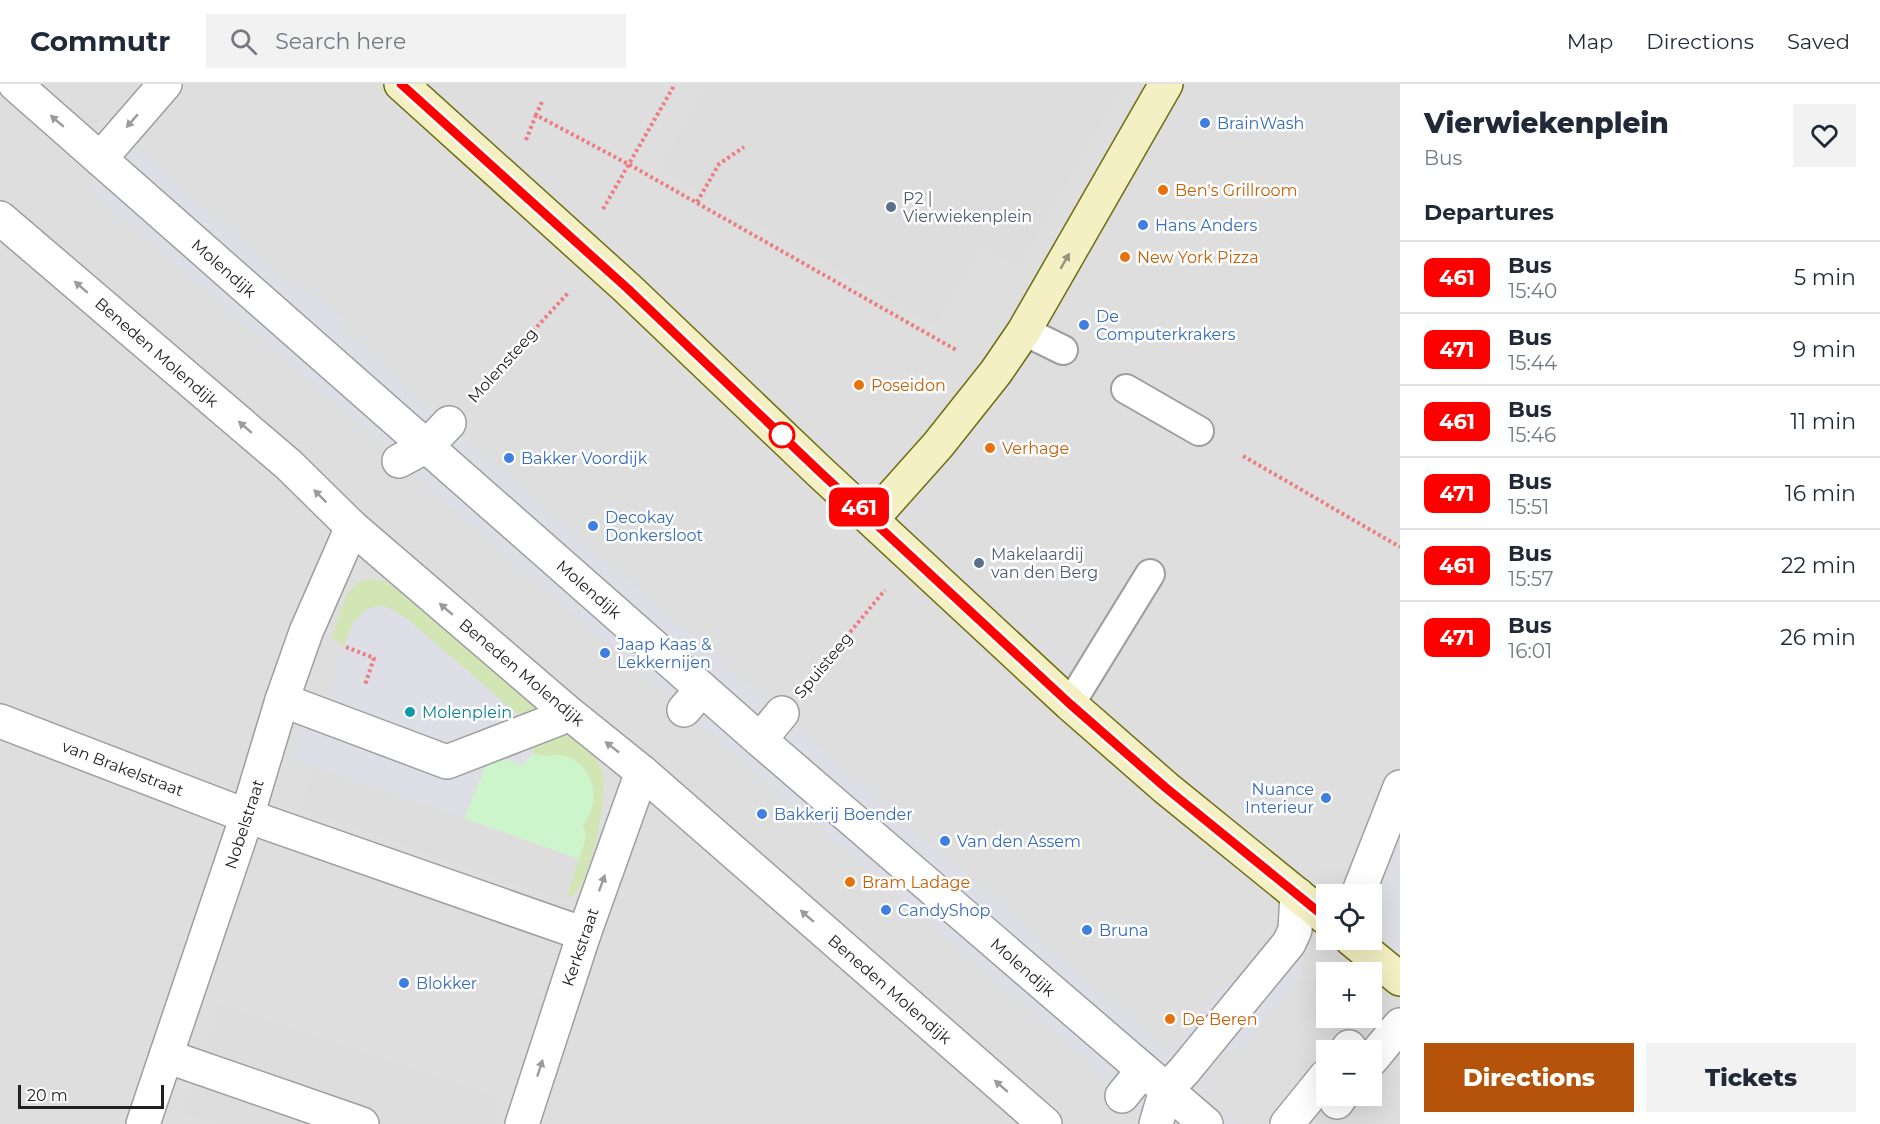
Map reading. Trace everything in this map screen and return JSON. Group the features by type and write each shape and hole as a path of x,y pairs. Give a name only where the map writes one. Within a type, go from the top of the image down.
{"street":[{"name":"Molendijk","path":"15,84 100,159 413,454 693,699 760,741 1206,1124"},
{"path":"100,159 165,84"},
{"path":"401,84 620,281 1070,704 1166,788 1316,910"},
{"path":"872,519 918,469 996,372 1030,321 1166,84"},
{"name":"Beneden Molendijk","path":"0,218 289,465 352,527 565,710 642,772 1046,1124"},
{"path":"413,454 449,423"},
{"name":"Nobelstraat","path":"143,1124 247,816 282,700 306,632 352,527"},
{"path":"282,700 447,762 558,718 565,710"},
{"name":"Spuisteeg","path":"760,741 782,713"},
{"name":"van Brakelstraat","path":"0,720 247,816 584,934"},
{"name":"Kerkstraat","path":"522,1124 584,934 642,772"},
{"path":"1362,884 1400,788"},
{"path":"1122,1096 1154,1080 1184,1071 1289,944 1295,930 1297,894"},
{"path":"1364,950 1400,979"},
{"path":"166,1056 362,1124"},
{"path":"1154,1080 1156,1124"},
{"path":"1294,1116 1316,1103"}],"lane":[{"path":"1030,321 1063,350"},
{"path":"1126,389 1199,431"},
{"path":"1070,704 1150,574"}],"path":[{"path":"609,216 603,209 675,84"},
{"path":"542,102 536,115 697,202 996,372"},
{"path":"697,202 719,164 744,147"},
{"name":"Molensteeg","path":"449,423 568,292"},
{"path":"1243,456 1400,547"},
{"name":"Spuisteeg","path":"782,713 885,590"},
{"path":"306,632 374,658 351,726"}],"shaded area":[{"path":"0,84 1400,84 1400,1124 0,1124"},
{"name":"P2 | Vierwiekenplein","path":"706,84 1124,84 1019,269 984,247 935,326 658,168"},
{"path":"129,140 291,283 294,280 319,302 322,299 348,322 343,329 472,444 1171,1052 1231,976 1238,981 1272,937 1306,970 1240,1049 1227,1051 1196,1088 1239,1124 1180,1122 1141,1124 1148,1117 1096,1075 1092,1066 1069,1045 453,510 392,453 88,188"},
{"name":"Molenplein","path":"381,606 407,619 515,712 569,733 534,746 533,753 522,765 505,758 488,764 464,818 290,758 311,698 325,702 353,623 367,609"},
{"path":"314,766 579,859 565,901 299,809"},
{"path":"1400,840 1400,957 1388,944 1382,932 1382,894"},
{"path":"219,1004 503,1099 495,1124 214,1124 181,1113"}],"green space":[{"path":"369,579 384,581 409,596 539,709 526,717 515,712 407,619 389,608 373,607 359,616 353,623 344,646 332,638 348,594 361,582"},
{"path":"569,733 593,755 600,766 604,783 601,817 592,856 580,887 573,896 567,895 586,837 583,825 589,818 560,755 544,757 533,753 534,746"},
{"path":"533,753 543,756 565,756 575,760 583,767 592,785 592,806 583,825 586,837 579,859 464,818 484,770 492,761 501,758 522,765"}],"bus line":[{"name":"461","path":"401,84 627,288 820,472 1070,704 1166,788 1316,910"}],"place":[{"name":"BrainWash","path":"1205,123"},
{"name":"Ben's Grillroom","path":"1163,190"},
{"name":"P2 | Vierwiekenplein","path":"891,207"},
{"name":"Hans Anders","path":"1143,225"},
{"name":"New York Pizza","path":"1125,257"},
{"name":"De Computerkrakers","path":"1084,325"},
{"name":"Poseidon","path":"859,385"},
{"name":"Verhage","path":"990,448"},
{"name":"Bakker Voordijk","path":"509,458"},
{"name":"Decokay Donkersloot","path":"593,526"},
{"name":"Makelaardij van den Berg","path":"979,563"},
{"name":"Jaap Kaas & Lekkernijen","path":"605,653"},
{"name":"Molenplein","path":"410,712"},
{"name":"Nuance Interieur","path":"1326,798"},
{"name":"Bakkerij Boender","path":"762,814"},
{"name":"Van den Assem","path":"945,841"},
{"name":"Bram Ladage","path":"850,882"},
{"name":"CandyShop","path":"886,910"},
{"name":"Bruna","path":"1087,930"},
{"name":"Blokker","path":"404,983"},
{"name":"De Beren","path":"1170,1019"}]}
